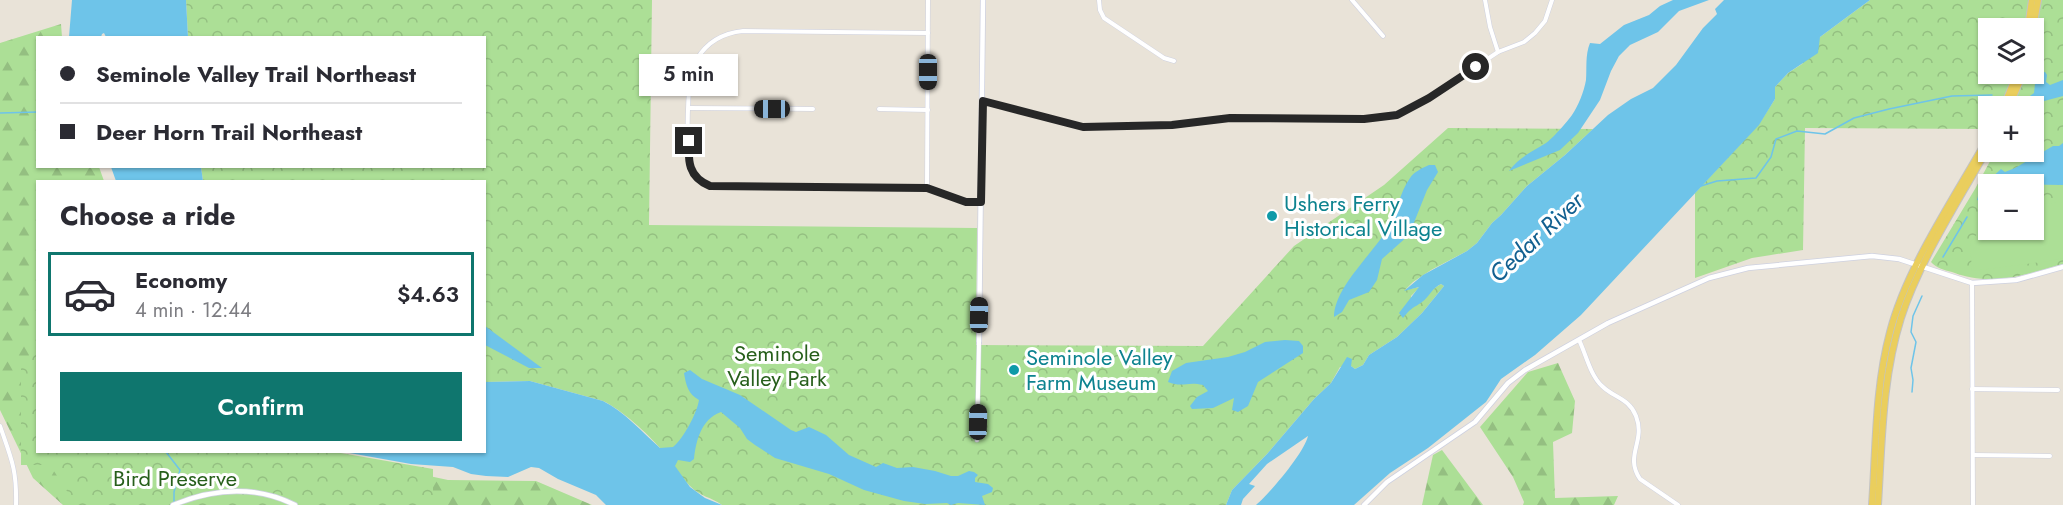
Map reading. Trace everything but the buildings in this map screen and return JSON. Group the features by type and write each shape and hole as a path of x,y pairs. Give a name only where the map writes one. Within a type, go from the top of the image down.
{"main road":[{"path":"2029,18 2032,0"},
{"path":"2035,18 2038,0"},
{"path":"1872,505 1884,356 1896,310 1978,157"},
{"path":"1878,505 1887,384 1901,317 1919,267 1980,162"}],"street":[{"path":"927,188 928,0"},
{"path":"977,440 983,0"},
{"path":"1099,0 1104,18 1164,58 1174,61"},
{"path":"1352,0 1383,36"},
{"path":"1485,0 1498,52"},
{"path":"983,101 1083,127 1172,125 1230,118 1364,119 1397,115 1429,98 1498,52 1524,42 1545,21 1552,0"},
{"path":"928,33 734,32 712,42 697,58 690,79 689,164 696,177 702,183 710,186 927,188 966,202 981,202"},
{"path":"689,108 813,109"},
{"path":"879,109 928,110"},
{"path":"1364,505 1388,482 1475,422 1515,377 1608,323 1688,287 1739,269 1872,256 1899,259 1972,283 2016,280 2063,267"},
{"path":"1972,283 1973,505"},
{"path":"1579,340 1595,378 1602,386 1629,404 1634,411 1640,426 1633,461 1636,473 1678,505"},
{"path":"1972,389 2058,390"},
{"path":"0,426 17,478 16,505"},
{"path":"1973,455 2050,456"},
{"path":"173,505 190,498 217,492 246,491 276,497 295,505"}],"green space":[{"name":"Seminole Valley Park","path":"186,0 652,0 649,225 977,228 976,345 1203,346 1294,246 1384,185 1448,128 1593,129 1527,186 1492,223 1477,243 1467,251 1431,270 1405,290 1420,287 1411,296 1412,307 1437,286 1441,284 1444,286 1422,313 1397,337 1369,355 1363,365 1355,369 1351,366 1340,367 1331,383 1232,490 1226,505 722,505 694,490 649,436 626,416 603,401 530,381 486,382 486,180 203,180 201,168 486,168 486,36 188,36"},
{"path":"1870,0 2063,0 2063,264 2008,278 1981,279 1940,269 1931,262 1978,183 1978,240 2044,240 2044,174 1983,174 1990,162 2044,162 2044,96 1978,96 1978,129 1805,128 1803,250 1752,258 1695,278 1695,193 1759,124 1775,99 1775,87 1788,73 1802,64 1820,37"},
{"path":"61,24 62,36 36,36 36,168 99,168 104,180 36,180 36,453 151,505 63,505 33,478 0,410 0,43"},
{"path":"2063,202 2063,258 1972,271 1970,243 1978,233 1978,240 2044,240 2044,204"},
{"name":"Bird Preserve","path":"36,349 36,453 341,453 433,469 433,505 76,505 50,465 21,465 21,363"},
{"path":"1558,363 1575,401 1572,433 1553,442 1555,498 1618,496 1614,505 1523,505 1524,502 1513,477 1480,427 1528,372"},
{"path":"1442,450 1483,505 1422,505 1433,455"},
{"path":"331,455 448,480 536,481 592,505 317,505"}],"water":[{"path":"72,0 186,0 188,36 106,36 104,33 101,36 69,36"},
{"path":"1673,0 1709,0 1679,11 1658,32 1630,45 1619,56 1600,100 1578,133 1560,150 1509,171 1521,158 1548,141 1572,115 1585,85 1590,43 1600,44 1624,25 1649,15 1660,6"},
{"name":"Cedar River","path":"1724,0 1870,0 1820,37 1818,53 1788,73 1775,87 1775,99 1759,125 1581,315 1535,355 1501,379 1486,402 1428,448 1390,473 1354,505 1256,505 1278,482 1308,436 1267,464 1249,484 1255,486 1243,499 1241,505 1226,505 1232,490 1331,383 1347,357 1352,359 1351,366 1355,369 1363,365 1369,355 1397,337 1422,313 1444,286 1441,284 1435,288 1425,300 1403,318 1399,313 1419,287 1404,291 1423,275 1477,243 1492,223 1527,186 1608,115 1631,99 1653,88 1676,65 1703,28 1717,14 1715,9"},
{"path":"2044,72 2047,75 2046,82 2050,85 2063,80 2063,96 2044,101 2044,96 2030,96 2034,93 2035,84 2044,84"},
{"path":"2063,143 2063,185 2044,185 2044,174 1996,174 2001,169 2005,172 2025,162 2044,162 2044,151 2053,146"},
{"path":"1429,165 1435,165 1438,172 1427,190 1409,235 1382,259 1377,280 1369,292 1349,300 1342,312 1334,317 1341,294 1389,226 1410,178"},
{"path":"111,168 201,168 203,180 116,180"},
{"path":"486,327 542,368 529,368 486,346"},
{"path":"1299,341 1303,346 1303,353 1258,382 1248,406 1238,412 1232,410 1234,398 1213,408 1192,409 1190,406 1197,397 1208,391 1203,385 1168,382 1172,371 1186,363 1228,357 1265,342"},
{"path":"690,370 702,379 740,395 791,430 796,432 809,427 826,435 849,455 876,467 883,463 897,468 913,467 951,476 958,476 969,471 974,472 978,475 975,482 988,484 993,488 992,492 982,496 985,505 958,503 951,505 904,501 864,490 829,474 775,458 747,439 740,428 721,412 714,415 704,425 698,438 694,459 690,462 678,460 675,466 690,487 705,498 722,505 606,505 596,495 558,479 539,468 531,467 508,477 486,476 471,474 453,467 411,464 350,453 486,453 486,382 530,381 603,401 626,416 660,448 673,447 689,425 699,400 690,392 684,373"}],"waterway":[{"path":"1701,186 1717,181 1756,178 1771,157 1776,139 1797,131 1825,134 1854,118 1889,109 1952,96 1992,95"},
{"path":"0,113 36,112"},
{"path":"1943,257 1967,217"},
{"path":"1912,392 1911,368 1916,342 1911,332 1913,316 1922,296"},
{"path":"167,453 180,470 174,492 174,504"}],"place":[{"name":"Ushers Ferry Historical Village","path":"1272,216"},
{"name":"Seminole Valley Farm Museum","path":"1014,370"}],"route":[{"path":"689,141 691,171 702,183 710,186 927,188 966,202 981,202 983,101 1083,127 1172,125 1230,118 1364,119 1397,115 1429,98 1476,67"}]}
